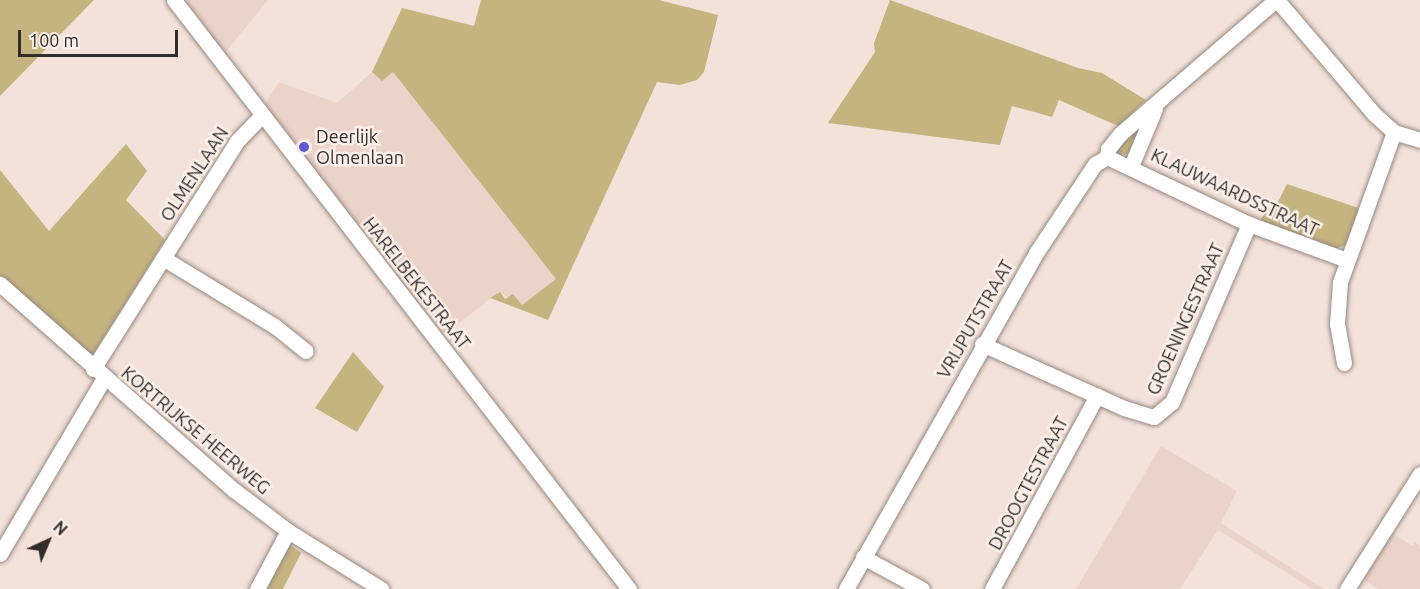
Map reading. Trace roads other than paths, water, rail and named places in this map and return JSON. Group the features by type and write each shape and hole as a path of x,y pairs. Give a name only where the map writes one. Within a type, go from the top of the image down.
{"street":[{"name":"HARELBEKESTRAAT","path":"174,0 629,589"},
{"name":"VRIJPUTSTRAAT","path":"846,589 982,344 1095,164 1107,157 1108,149 1120,134 1167,91 1276,0"},
{"path":"1276,0 1339,75 1394,132 1420,140"},
{"name":"VRIJPUTSTRAAT","path":"1131,166 1143,130 1167,91"},
{"name":"OLMENLAAN","path":"0,554 163,258 237,141 262,115"},
{"path":"1344,363 1336,309 1347,260 1394,132"},
{"name":"KLAUWAARDSSTRAAT","path":"1107,157 1131,166 1249,225 1347,260"},
{"name":"GROENINGESTRAAT","path":"982,344 1142,416 1154,417 1166,409 1249,225"},
{"path":"163,258 276,327 306,351"},
{"name":"KORTRIJKSE HEERWEG","path":"3,292 190,454 288,531 381,589"},
{"name":"DROOGTESTRAAT","path":"992,589 1097,396"},
{"path":"1347,589 1420,474"},
{"path":"257,589 288,531"},
{"path":"862,557 922,589"}],"place":[{"name":"Deerlijk Olmenlaan","path":"304,147"}]}
